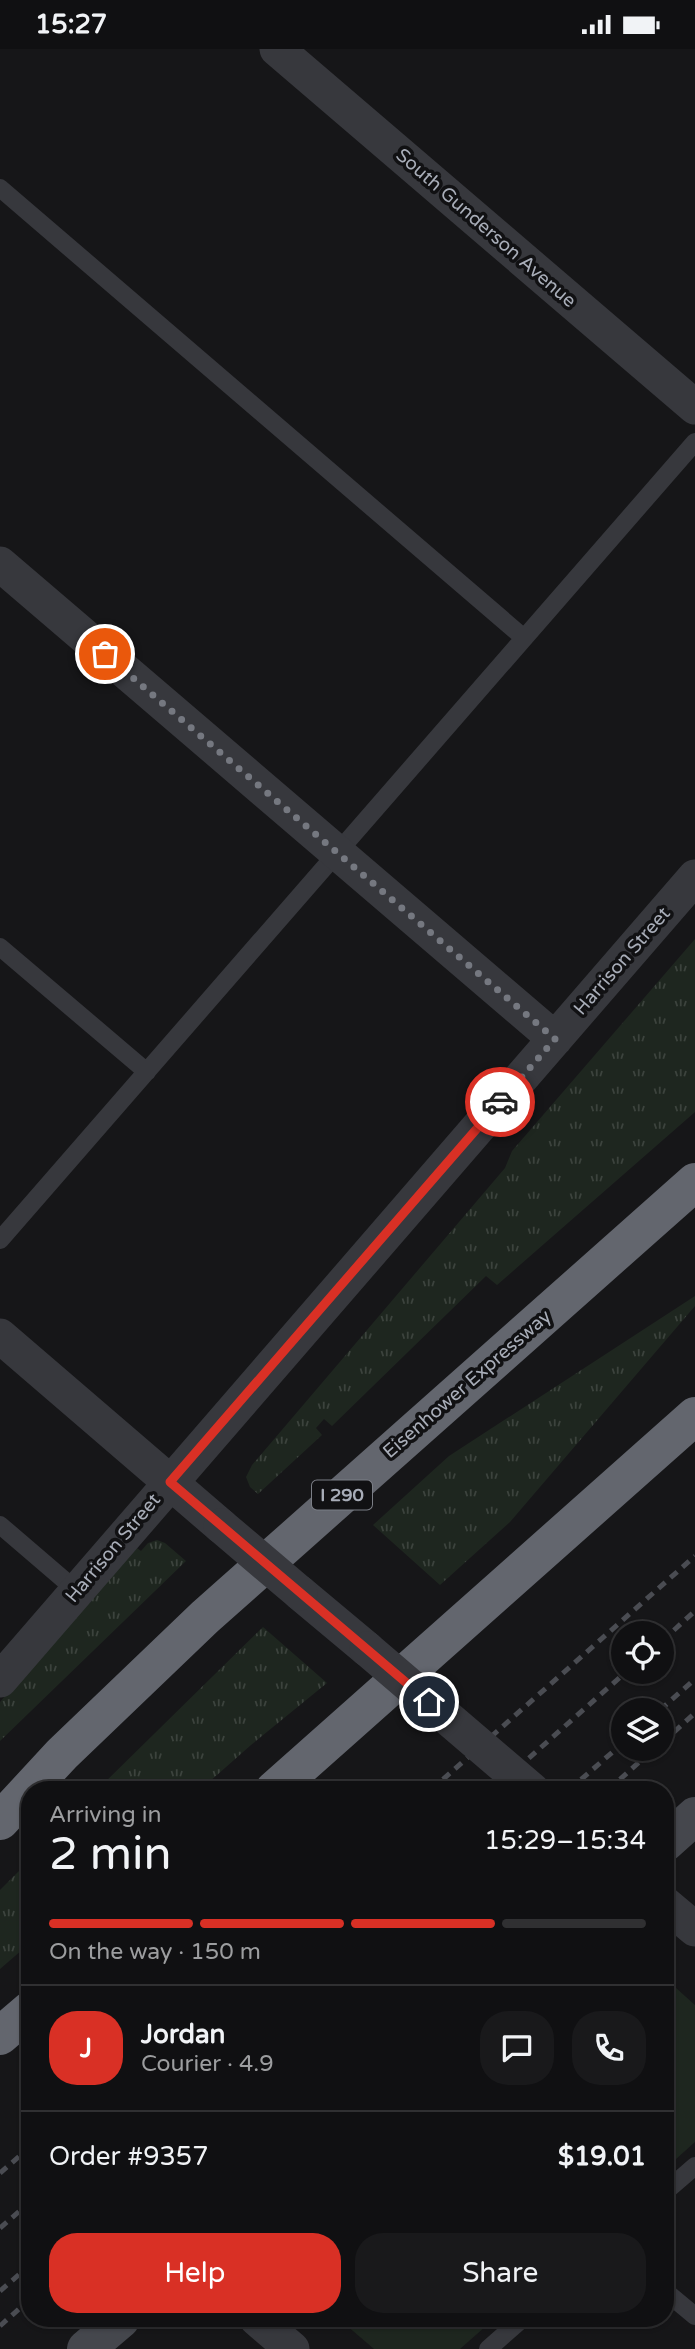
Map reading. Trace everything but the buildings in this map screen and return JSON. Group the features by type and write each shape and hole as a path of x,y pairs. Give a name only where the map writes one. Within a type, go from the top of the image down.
{"highway":[{"name":"Eisenhower Expressway","path":"38,1781 205,1617 695,1182"},
{"path":"284,1781 695,1416"},
{"name":"Eisenhower Expressway","path":"0,1821 21,1799"},
{"path":"0,2036 21,2018"}],"street":[{"name":"South Gunderson Avenue","path":"277,49 695,407"},
{"path":"0,564 555,1039"},
{"name":"Harrison Street","path":"0,1680 695,877"},
{"path":"0,1336 521,1781"},
{"path":"674,1835 695,1816"},
{"path":"674,1912 695,1930"},
{"path":"86,2349 112,2327"},
{"path":"266,2327 292,2349"}],"lane":[{"path":"0,188 524,638"},
{"path":"0,1240 695,442"},
{"path":"0,947 147,1072"},
{"path":"0,1525 77,1591"},
{"path":"674,2184 695,2166"},
{"path":"674,2298 695,2316"},
{"path":"488,2349 513,2327"}],"green space":[{"path":"695,939 695,1112 497,1285 486,1276 332,1426 324,1419 316,1428 322,1435 258,1494 250,1487 246,1477 252,1465 505,1168 512,1151"},
{"path":"695,1296 695,1306 510,1522 440,1585 373,1525 449,1456"},
{"path":"157,1540 165,1543 186,1561 0,1741 0,1702 133,1545 141,1551 148,1543"},
{"path":"263,1627 327,1683 210,1781 106,1781"},
{"path":"21,1869 21,1951 0,1969 0,1890"},
{"path":"674,1986 695,2005 695,2142 674,2161"},
{"path":"348,2327 485,2327 460,2349 374,2349"}],"railway":[{"path":"441,1781 695,1556"},
{"path":"674,1630 695,1611"},
{"path":"674,1698 695,1679"},
{"path":"503,1781 612,1684"},
{"path":"674,1732 695,1713"},
{"path":"579,1781 611,1753"},
{"path":"618,1781 640,1761"},
{"path":"0,2173 21,2155"},
{"path":"0,2228 21,2210"},
{"path":"0,2291 21,2273"},
{"path":"0,2326 21,2307"}],"way so far":[{"path":"105,654 555,1039 500,1102"}],"route":[{"path":"429,1702 170,1482 500,1102"}]}
